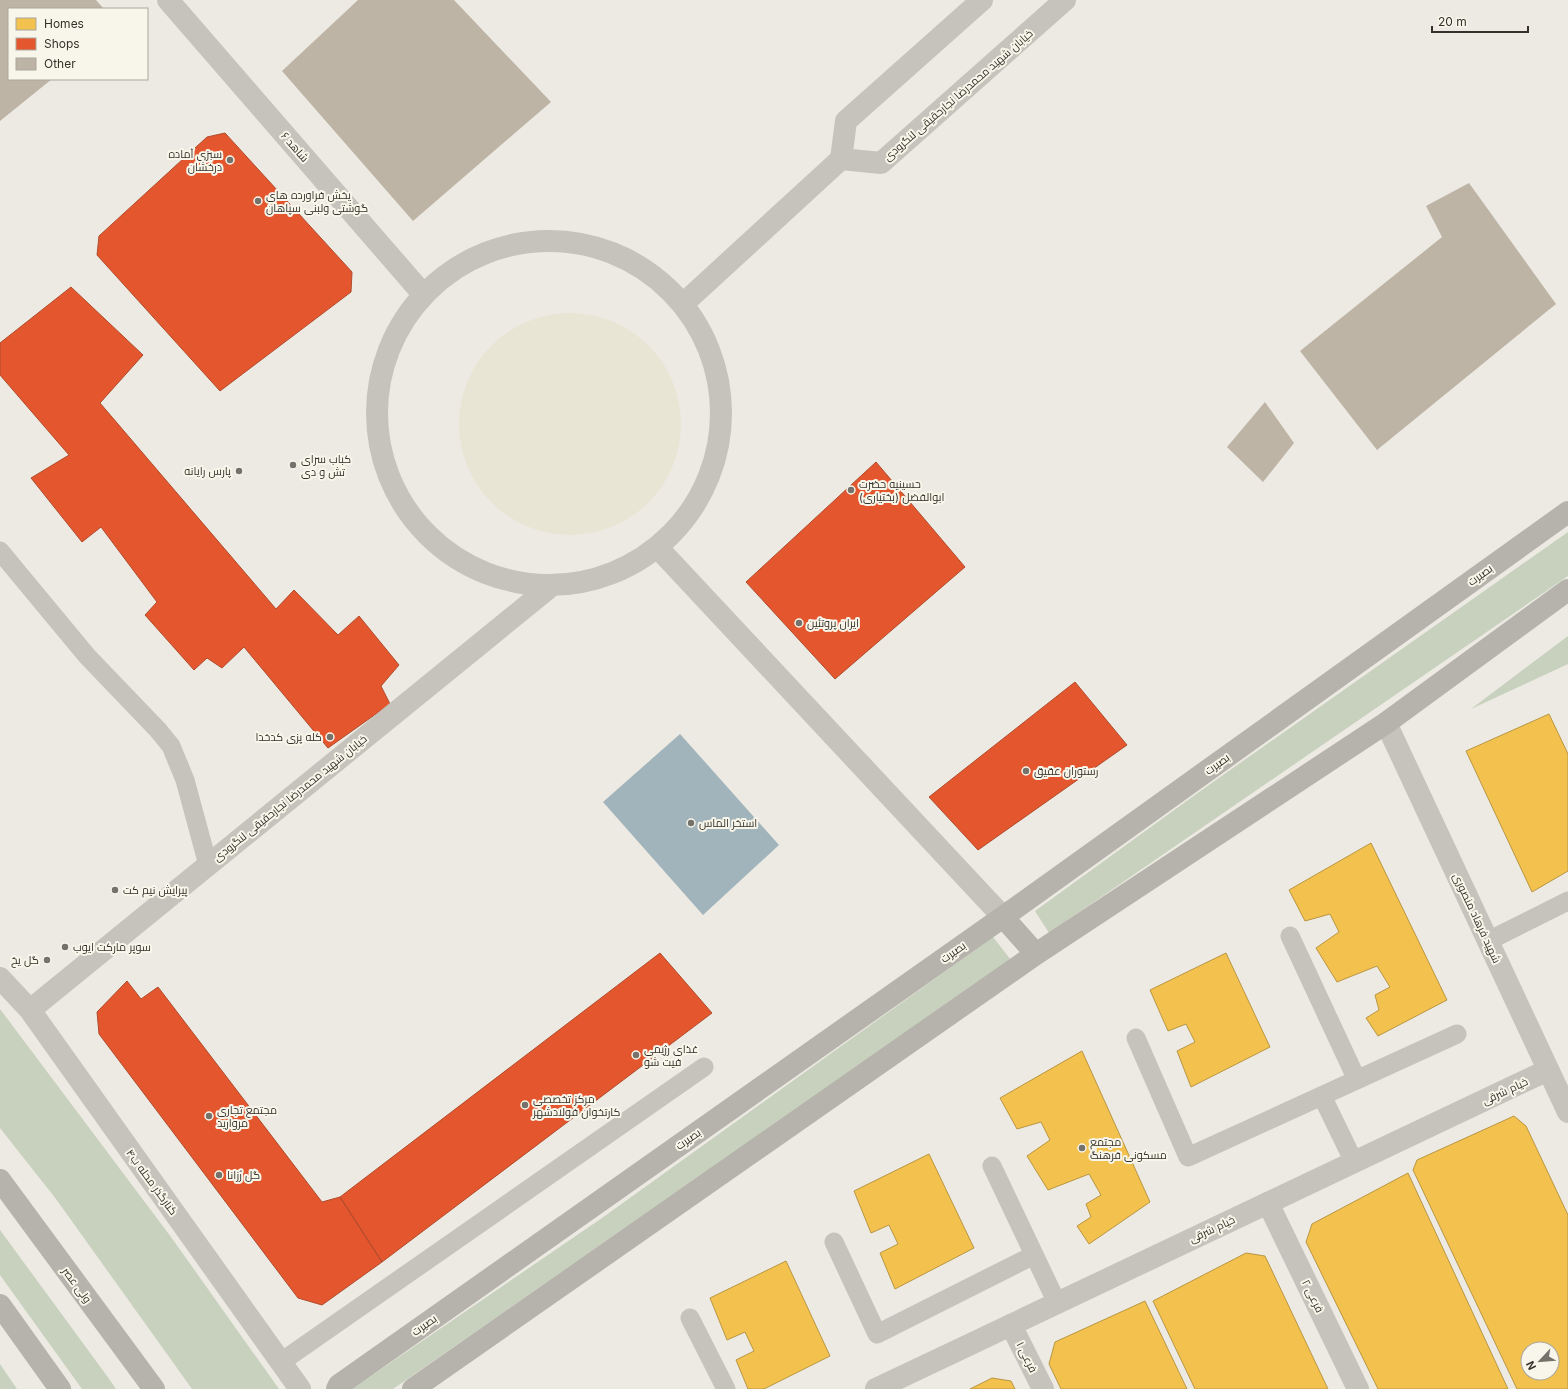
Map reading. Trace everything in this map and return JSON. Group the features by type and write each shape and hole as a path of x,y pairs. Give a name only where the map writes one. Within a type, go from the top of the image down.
{"main road":[{"name":"بصیرت","path":"337,1389 339,1385 1003,917 1568,512"},
{"path":"413,1389 1036,954 1386,723 1568,590"},
{"path":"1003,917 1036,954"},
{"name":"ولی عصر","path":"0,1180 154,1389"},
{"path":"0,1305 60,1389"}],"street":[{"name":"شاهد ۶","path":"168,0 422,294"},
{"path":"683,304 841,159 846,121 982,0"},
{"name":"خیابان شهید محمدرضا نجارحقیقی لنگرودی","path":"841,159 881,163 1065,0"},
{"path":"525,241 583,243 637,264 683,304 709,350 721,403 716,457 694,507 658,548 625,569 589,582 550,587 493,577 443,550 404,508 380,455 376,397 391,342 422,294 469,259 525,241"},
{"path":"658,548 1003,917"},
{"name":"خیابان شهید محمدرضا نجارحقیقی لنگرودی","path":"30,1010 550,587"},
{"name":"شهید فرهاد منصوری","path":"1386,723 1568,1112"},
{"name":"کنارگذر محله ب۴","path":"0,978 30,1010 300,1389"},
{"name":"خیام شرقی","path":"876,1389 1548,1070"},
{"name":"فرعی ۲","path":"1268,1203 1358,1389"},
{"name":"فرعی ۱","path":"1011,1324 1043,1389"}],"lane":[{"path":"0,551 87,656 158,730 171,746 184,780 208,865"},
{"path":"1488,941 1568,901"},
{"path":"1290,936 1357,1080"},
{"path":"1136,1038 1188,1158 1457,1034"},
{"path":"281,1362 704,1067"},
{"path":"1322,1096 1354,1162"},
{"path":"992,1166 1057,1303"},
{"path":"834,1242 877,1334 1034,1254"},
{"path":"690,1318 726,1389"}],"green space":[{"path":"1568,532 1568,576 1049,933 1035,911 1199,792"},
{"path":"1568,636 1568,664 1471,709"},
{"path":"993,937 1011,960 393,1389 352,1389 602,1218"},
{"path":"0,1009 171,1237 279,1389 192,1389 56,1199 0,1128"},
{"path":"0,1230 116,1389 82,1389 0,1275"},
{"path":"0,1364 17,1389 0,1389"}],"shaded area":[{"path":"559,313 581,313 613,321 641,338 649,345 662,362 673,381 679,402 681,424 679,446 673,467 656,495 649,503 632,516 613,527 581,535 559,535 527,527 499,510 484,495 467,467 459,435 459,413 467,381 484,353 499,338 527,321"},
{"name":"استخر الماس","path":"680,734 779,845 703,915 603,802"}],"building: Homes":[{"path":"1549,714 1568,754 1568,871 1532,892 1466,751"},
{"path":"1371,843 1447,1000 1378,1036 1366,1018 1379,1010 1375,995 1390,987 1377,966 1337,982 1316,948 1339,932 1330,914 1305,921 1289,890"},
{"path":"1226,953 1270,1047 1191,1087 1177,1051 1195,1042 1186,1024 1168,1031 1150,990"},
{"name":"مجتمع مسکونی فرهنگ","path":"1082,1051 1150,1202 1089,1244 1077,1226 1091,1217 1086,1204 1101,1195 1089,1174 1048,1190 1027,1156 1050,1140 1041,1122 1017,1129 1000,1098"},
{"path":"1514,1116 1526,1126 1568,1215 1568,1389 1517,1389 1413,1170 1417,1160"},
{"path":"929,1154 974,1248 895,1289 880,1253 898,1244 889,1225 871,1233 854,1191"},
{"path":"1408,1173 1508,1389 1378,1389 1306,1242 1312,1224"},
{"path":"1246,1253 1265,1256 1328,1389 1195,1389 1153,1301"},
{"path":"786,1261 830,1356 764,1389 748,1389 736,1360 754,1351 745,1332 727,1340 710,1298"},
{"path":"1145,1301 1187,1389 1061,1389 1049,1364 1055,1342"},
{"path":"992,1378 1011,1381 1015,1389 970,1389"}],"building: Shops":[{"path":"225,133 352,272 351,292 220,391 97,255 99,236 207,137"},
{"path":"71,287 143,355 100,403 276,609 294,590 338,635 359,616 399,665 381,686 390,704 328,748 244,647 222,668 207,658 194,670 145,615 157,602 101,527 82,542 31,478 69,455 0,375 0,343"},
{"path":"876,462 965,567 835,679 746,582"},
{"name":"رستوران عقیق","path":"1075,682 1127,745 978,850 929,797"},
{"name":"مرکز تخصصی کارتخوان فولادشهر","path":"660,953 712,1013 382,1262 340,1197"},
{"name":"مجتمع تجاری مروارید","path":"127,981 141,999 158,987 322,1202 340,1197 382,1262 322,1305 298,1298 99,1034 97,1012"}],"building: Other":[{"path":"0,0 96,0 103,8 8,8 8,80 51,80 0,121"},
{"path":"358,0 454,0 551,102 413,221 282,71"},
{"path":"1469,183 1556,304 1377,450 1300,351 1442,237 1426,206"},
{"path":"1265,402 1294,443 1263,482 1227,447"}],"place":[{"name":"سبزی آماده درخشان","path":"230,160"},
{"name":"پخش فراورده های گوشتی ولبنی سپاهان","path":"258,201"},
{"name":"کباب سرای تش و دی","path":"293,465"},
{"name":"پارس رایانه","path":"239,471"},
{"name":"حسینیه حضرت ابوالفضل (بختیاری)","path":"851,490"},
{"name":"ایران پروتئین","path":"799,623"},
{"name":"کله پزی کدخدا","path":"330,737"},
{"name":"رستوران عقیق","path":"1026,771"},
{"name":"استخر الماس","path":"691,823"},
{"name":"پیرایش نیم کت","path":"115,890"},
{"name":"سوپر مارکت ایوب","path":"65,947"},
{"name":"گل یخ","path":"47,960"},
{"name":"غذای رژیمی فیت شو","path":"636,1055"},
{"name":"مرکز تخصصی کارتخوان فولادشهر","path":"525,1105"},
{"name":"مجتمع تجاری مروارید","path":"209,1116"},
{"name":"مجتمع مسکونی فرهنگ","path":"1082,1148"},
{"name":"گل رُزانا","path":"219,1175"}]}
